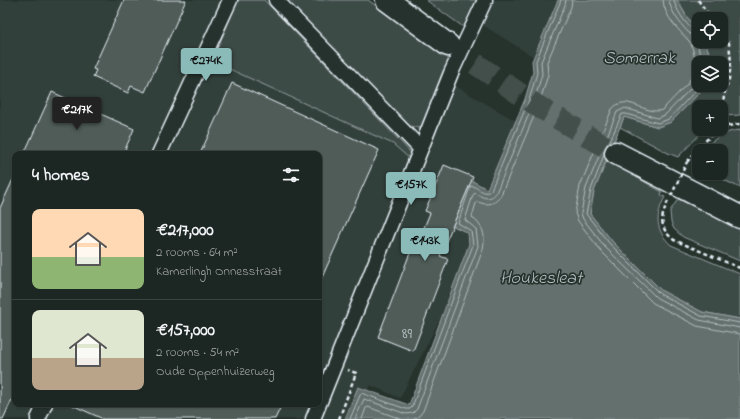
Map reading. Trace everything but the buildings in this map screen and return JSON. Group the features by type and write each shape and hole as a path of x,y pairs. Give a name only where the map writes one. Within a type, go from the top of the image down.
{"main road":[{"path":"387,0 448,45"},
{"path":"616,153 740,216"}],"street":[{"path":"160,151 230,0"},
{"path":"276,0 420,148"},
{"path":"322,396 420,148 451,73 485,0"},
{"path":"38,419 44,407"},
{"path":"313,419 318,407"}],"path":[{"path":"698,0 707,12"},
{"path":"728,41 731,62 729,79 724,95 723,113 729,127"},
{"path":"740,124 718,130 702,144 687,162 662,217 662,224 667,235 674,240 740,268"},
{"path":"334,365 356,373 339,419"}],"shaded area":[{"path":"0,0 321,0 355,28 523,125 479,241 400,398 370,385 356,419 0,419"},
{"path":"238,0 264,0 400,141 411,153 411,160 393,144 212,61"},
{"path":"285,0 368,0 453,62 427,124 419,128 410,126 364,83"},
{"path":"426,0 477,0 466,29"},
{"path":"443,0 572,0 545,64"},
{"path":"677,0 740,0 740,115 728,116 728,100 692,100 700,92 728,92 728,56 710,56 707,48 728,48 728,12 692,12 692,23"},
{"path":"692,100 692,136 698,136 678,157 620,127 624,117 658,127 671,122"},
{"path":"740,130 740,188 724,180 728,180 728,144 709,144 719,136 728,136 728,132"},
{"path":"607,160 662,192 661,195 665,197 659,210 659,228 671,245 740,274 740,319 702,312 662,291 612,241 590,214 594,191"},
{"path":"678,199 740,229 740,261 683,237 674,229 671,222 670,211"}],"water":[{"path":"558,0 677,0 692,23 692,48 707,48 710,56 692,56 692,92 700,92 671,122 658,127 624,117 594,191 590,214 612,241 662,291 702,312 740,319 740,419 345,419 358,387 409,405 469,244 468,233 453,226 469,179 487,189 525,99 533,72 532,61"}],"tunnel":[{"path":"448,45 539,107 616,153"}],"water label":[{"name":"Somerrak","path":"639,59"},
{"name":"Houkesleat","path":"541,279"}]}
